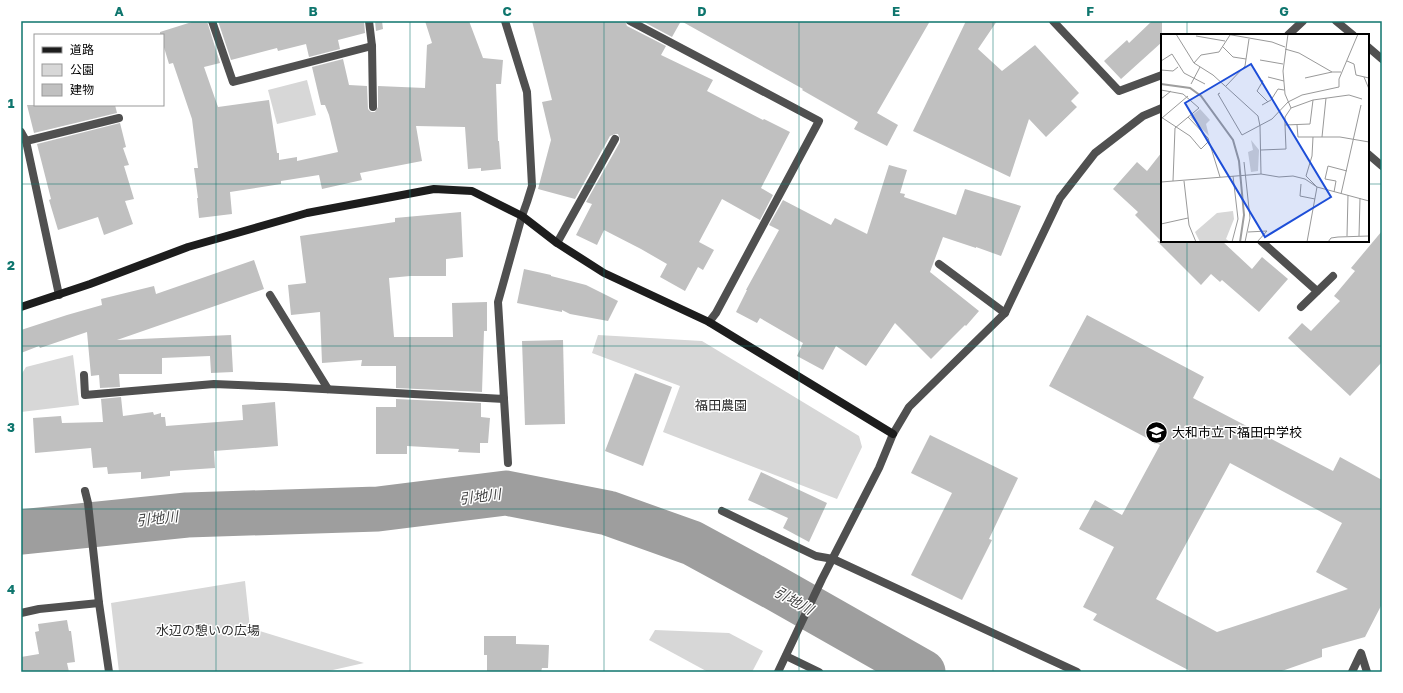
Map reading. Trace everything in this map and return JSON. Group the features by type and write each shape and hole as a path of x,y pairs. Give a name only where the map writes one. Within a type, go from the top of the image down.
{"street":[{"path":"212,21 234,82 372,46"},
{"path":"369,21 372,46 373,107"},
{"path":"504,21 527,92 532,186 498,302 508,463"},
{"path":"630,21 819,121 716,313 709,322"},
{"path":"1053,21 1119,91 1161,75"},
{"path":"1289,34 1303,21"},
{"path":"1336,21 1352,34"},
{"path":"1369,48 1382,59"},
{"path":"778,672 822,580 879,468 893,434 909,407 1005,313 1060,198 1095,153 1143,116 1161,108"},
{"path":"26,141 119,118"},
{"path":"21,132 26,141 59,295"},
{"path":"556,243 615,139"},
{"path":"1369,155 1382,166"},
{"path":"21,307 59,295 188,247 299,215 434,190 472,191 522,216 556,243 604,273 709,322 893,434"},
{"path":"1262,242 1317,291"},
{"path":"939,264 1005,313"},
{"path":"1301,307 1333,276"},
{"path":"270,295 328,389"},
{"path":"84,375 85,395 214,384 504,399"},
{"path":"85,491 88,503 99,603 109,672"},
{"path":"722,511 816,556 833,559 1077,672"},
{"path":"21,613 39,609 99,603"},
{"path":"1352,672 1361,653 1367,672"},
{"path":"786,656 819,672"}],"green space":[{"path":"307,80 316,115 277,124 268,90"},
{"name":"福田農園","path":"598,335 702,341 859,436 862,447 837,499 663,432 680,386 592,353"},
{"path":"73,355 79,405 21,412 21,375 26,367"},
{"name":"水辺の憩いの広場","path":"245,581 250,628 364,663 324,672 119,672 111,603"},
{"path":"655,630 729,633 763,651 752,672 708,672 649,640"}],"building":[{"path":"195,21 207,21 220,63 204,67 218,107 269,100 279,160 297,157 297,161 338,152 329,115 325,105 321,105 312,67 343,59 349,85 367,86 368,109 371,112 375,112 378,107 378,86 425,88 427,45 432,43 425,21 469,21 483,58 503,60 501,84 496,84 498,141 501,169 481,171 481,168 468,169 465,127 416,126 422,161 360,173 362,180 322,189 319,175 281,181 281,184 230,192 232,214 199,218 194,168 198,168 192,119 173,63 169,64 164,47 164,34 160,34 160,32"},
{"path":"218,21 364,21 365,33 338,40 340,49 309,57 306,44 278,51 277,48 231,60"},
{"path":"375,21 382,21 383,29 376,31"},
{"path":"532,21 625,21 627,26 666,46 661,55 713,80 707,91 790,132 761,188 773,195 760,220 722,199 699,242 714,250 703,270 698,267 685,291 660,277 667,264 641,249 604,230 597,245 576,235 592,204 586,202 620,142 618,134 610,136 575,199 538,189 551,140 542,102 552,100"},
{"path":"642,21 681,21 672,37"},
{"path":"681,21 930,21 877,113 898,125 887,146 854,129 858,122 802,90 803,89"},
{"path":"966,21 997,21 978,49 1002,71 1035,45 1079,93 1071,101 1077,107 1046,137 1029,119 1010,177 913,131"},
{"path":"1152,21 1162,21 1161,43 1121,79 1104,61 1127,40 1129,43"},
{"path":"27,105 115,106 117,113 34,133"},
{"path":"120,123 126,147 123,148 129,165 124,166 134,199 125,201 133,224 104,235 98,217 58,230 49,200 51,199 37,144"},
{"path":"1161,153 1161,241 1135,215 1138,212 1113,189 1137,162 1147,171"},
{"path":"889,165 907,170 900,193 905,194 904,197 956,215 965,189 1021,206 1001,256 943,237 930,272 979,311 966,326 965,325 931,359 895,323 866,366 836,346 823,370 797,356 803,343 760,318 757,323 736,312 746,290 779,230 769,225 783,200 831,225 835,218 867,234"},
{"path":"461,212 463,257 446,259 446,276 410,276 389,278 394,337 453,337 452,303 487,302 487,331 484,331 482,392 396,388 396,366 361,366 362,360 322,363 320,312 291,315 288,285 306,283 300,236 395,222 395,218"},
{"path":"1382,231 1382,362 1350,396 1288,338 1302,323 1311,331 1340,301 1334,296 1355,271 1351,268"},
{"path":"1157,241 1223,242 1252,269 1262,257 1288,279 1259,312 1222,280 1220,282 1211,274 1201,285"},
{"path":"254,260 264,289 117,340 231,335 233,372 211,373 210,356 162,358 162,374 119,374 120,387 100,388 99,375 91,376 87,332 40,348 39,346 21,353 21,330 102,305 101,299 154,286 156,294"},
{"path":"524,269 586,285 618,301 608,321 570,314 562,310 562,312 517,303"},
{"path":"1087,315 1204,377 1193,398 1333,471 1340,457 1382,480 1382,604 1365,637 1322,649 1322,657 1279,672 1192,672 1093,620 1097,614 1083,607 1114,547 1079,529 1095,500 1122,515 1160,445 1049,386","holes":["1230,463 1342,523 1316,572 1348,589 1217,632 1156,599"]},
{"path":"563,340 565,424 525,425 522,341"},
{"path":"635,373 672,387 643,466 605,451"},
{"path":"121,397 123,416 153,412 154,415 161,413 161,417 165,417 166,426 243,420 242,405 275,402 278,446 214,451 215,468 170,471 170,476 141,479 141,472 108,474 107,467 93,468 91,448 35,453 33,418 61,416 62,423 103,422 101,399"},
{"path":"396,399 481,403 481,417 490,418 488,443 480,443 480,453 458,452 459,449 407,446 407,454 376,454 376,407 396,407"},
{"path":"930,435 1018,478 989,539 992,540 962,600 911,575 952,493 911,473"},
{"path":"761,472 827,503 809,542 783,528 788,518 748,500"},
{"path":"67,620 69,631 71,631 75,662 67,663 69,672 21,672 21,657 39,654 35,632 39,631 38,624"},
{"path":"484,636 516,636 516,644 549,645 548,668 542,668 541,672 487,672 487,655 484,655"}],"waterway":[{"name":"引地川","path":"21,532 187,515 378,509 506,493 608,513 692,543 923,672"}],"place":[{"name":"大和市立下福田中学校","path":"1156,432"}]}
